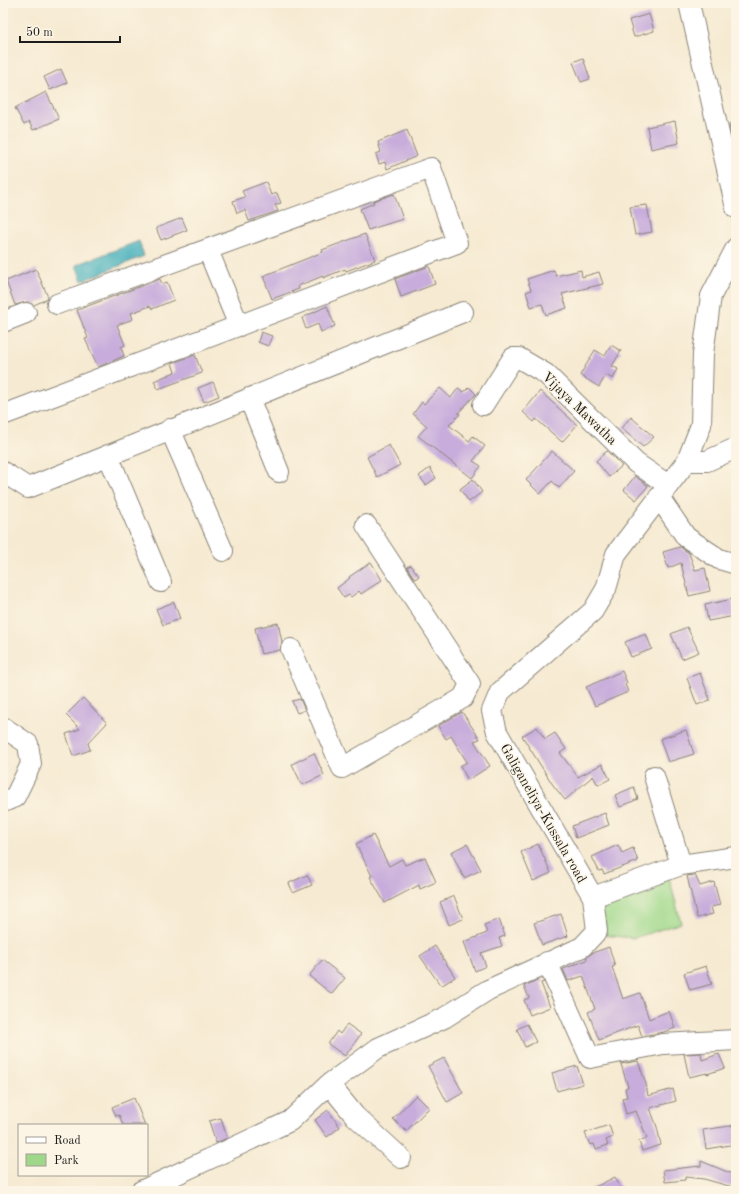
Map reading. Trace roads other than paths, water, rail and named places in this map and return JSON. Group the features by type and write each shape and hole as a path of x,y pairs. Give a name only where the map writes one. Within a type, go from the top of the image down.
{"street":[{"path":"689,3 736,208"},
{"path":"3,414 457,243 431,168 57,304"},
{"name":"Galiganeliya-Kussala road","path":"140,1191 290,1121 329,1084 378,1048 444,1018 488,990 546,962 582,947 597,931 593,897 497,732 492,711 500,692 593,611 606,589 616,554 687,461 701,425 704,354 711,296 736,248"},
{"path":"208,250 239,326"},
{"path":"3,472 28,488 108,454 463,312"},
{"path":"3,322 26,313"},
{"name":"Vijaya Mawatha","path":"482,405 513,358 519,358 546,374 663,491"},
{"path":"249,398 279,472"},
{"path":"170,429 223,551"},
{"path":"687,461 708,461 736,448"},
{"path":"108,454 161,582"},
{"path":"663,491 686,536 719,560 736,564"},
{"path":"366,525 470,684"},
{"path":"291,649 342,768 463,698 470,684"},
{"path":"470,684 481,685 500,692"},
{"path":"3,727 28,744 31,764 15,797 3,802"},
{"path":"654,776 681,865"},
{"path":"593,897 681,865 736,857"},
{"path":"546,962 590,1058 663,1044 736,1040"},
{"path":"329,1084 355,1116 401,1158"}],"water":[{"path":"139,241 144,256 82,281 76,265"}]}
